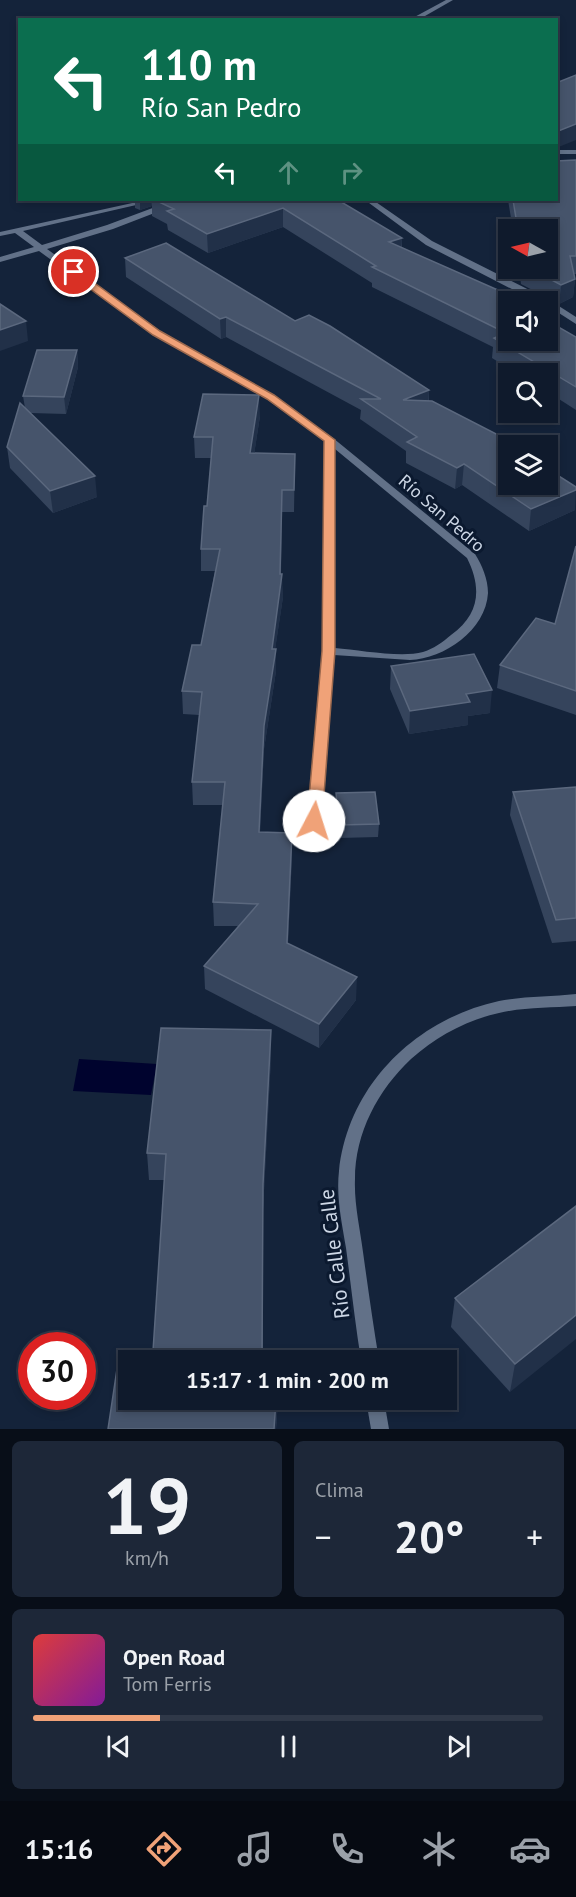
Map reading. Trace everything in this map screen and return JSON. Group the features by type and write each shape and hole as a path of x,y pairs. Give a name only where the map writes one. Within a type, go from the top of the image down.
{"street":[{"path":"416,18 450,0"},
{"path":"558,152 576,152"},
{"path":"0,234 149,201"},
{"path":"0,260 110,227 177,201"},
{"path":"370,201 429,243 524,291"},
{"name":"Río San Pedro","path":"16,230 157,333 270,397 330,440 471,556 480,570 483,584 480,607 469,626 441,647 423,656 329,651"},
{"path":"558,310 576,321"},
{"path":"314,821 329,651 330,440"},
{"name":"Río Calle Calle","path":"369,1350 348,1207 347,1170 353,1136 366,1104 384,1076 408,1052 435,1032 466,1017 500,1007 576,1000"},
{"path":"377,1410 380,1429"}],"water":[{"path":"79,1059 157,1064 151,1095 73,1091"}],"building":[{"path":"576,75 576,124 558,131 558,82"},
{"path":"576,160 576,256 570,256 575,279 561,285 550,279 558,279 558,219 516,219 513,201 558,201 558,161"},
{"path":"157,201 340,201 402,238 389,242 500,291 498,291 498,329 372,267 376,266 283,208 207,234 167,211 174,209"},
{"path":"166,243 295,321 309,315 330,326 429,390 403,400 432,401 498,435 498,487 464,464 457,468 407,442 417,437 361,399 381,399 226,317 220,319 125,258"},
{"path":"0,304 26,321 0,330"},
{"path":"558,327 576,337 576,387 558,376 558,363 536,363 516,351 558,351"},
{"path":"37,350 77,350 64,397 23,396"},
{"path":"203,394 259,395 250,453 295,454 294,490 282,490 280,574 282,574 272,649 276,649 264,726 259,832 292,833 287,943 357,977 319,1024 204,966 258,904 213,902 225,782 192,782 202,692 182,691 192,645 201,645 220,549 201,549 213,437 194,437"},
{"path":"20,403 95,476 50,491 7,447"},
{"path":"558,475 576,487 576,490 531,509 510,495 558,495"},
{"path":"576,546 576,691 500,665 536,618 555,624"},
{"path":"474,654 492,690 466,694 470,702 410,711 391,666"},
{"path":"576,787 576,918 556,920 513,792"},
{"path":"375,792 379,824 339,825 336,793"},
{"path":"161,1028 271,1030 263,1184 262,1350 153,1350 166,1154 147,1153"},
{"path":"576,1206 576,1315 515,1364 455,1298"},
{"path":"118,1362 118,1410 275,1410 274,1429 108,1429"}],"route":[{"path":"74,272 157,333 270,397 330,440 329,651 314,821"}]}
